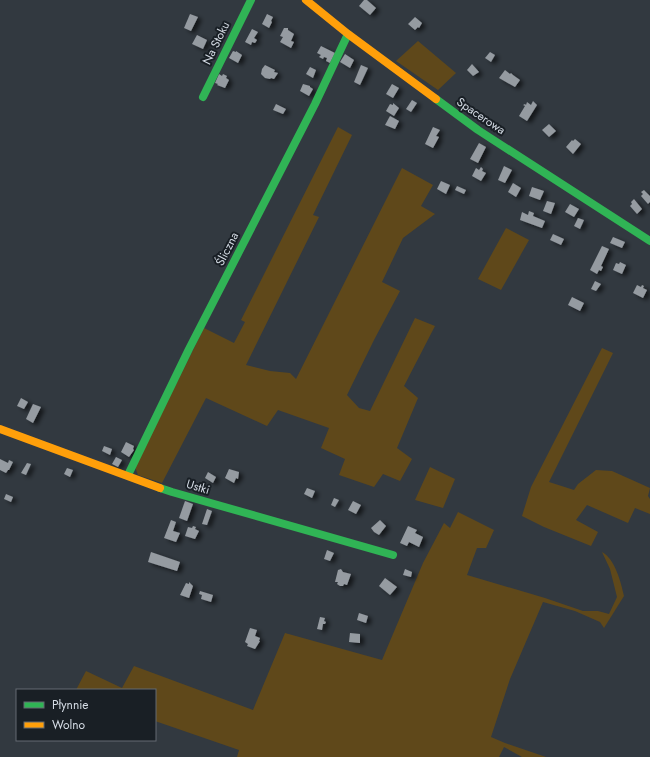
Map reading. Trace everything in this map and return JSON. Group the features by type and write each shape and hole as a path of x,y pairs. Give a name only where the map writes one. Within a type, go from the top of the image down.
{"street":[{"name":"Na Stoku","path":"202,97 252,0"},
{"name":"Spacerowa","path":"306,0 348,34 478,130 650,240"},
{"name":"Śliczna","path":"128,475 190,349 315,104 348,34"},
{"name":"Ustki","path":"0,429 172,492 393,555"}],"shaded area":[{"path":"418,41 456,73 438,90 396,61"},
{"path":"338,127 352,135 313,215 319,217 246,365 270,371 290,373 296,379 402,168 433,185 421,206 435,214 403,238 382,282 400,291 347,395 359,408 370,411 415,318 435,326 404,386 418,398 397,448 412,459 400,481 383,474 374,487 339,475 345,459 321,448 329,428 278,410 267,426 206,398 162,483 138,475 135,467 204,328 234,343 245,322 241,320"},
{"path":"506,228 529,240 501,290 478,279"},
{"path":"602,348 613,353 549,482 574,490 578,484 596,470 612,471 650,488 648,496 650,499 650,514 635,508 628,523 587,505 576,520 598,532 591,546 544,527 522,516 531,487"},
{"path":"430,467 455,479 443,508 415,500"},
{"path":"458,512 494,530 486,548 477,548 467,575 583,611 598,611 609,614 617,597 610,569 602,552 607,555 614,565 624,596 604,628 600,622 575,611 543,602 510,679 491,737 546,757 522,757 504,747 499,757 237,757 239,750 156,721 156,689 77,689 86,671 122,688 134,666 253,710 285,633 382,660 423,563 444,523 450,528"}],"building":[{"path":"364,0 367,0 376,8 370,15 359,6"},
{"path":"190,14 198,17 191,31 184,28"},
{"path":"267,14 273,17 269,28 262,24"},
{"path":"415,17 422,23 419,28 418,27 415,30 408,24"},
{"path":"284,28 288,28 288,30 294,34 291,41 294,42 291,48 280,42 283,37 280,36"},
{"path":"252,29 258,32 254,38 257,40 255,43 252,42 251,45 245,42"},
{"path":"197,35 207,40 203,49 192,44"},
{"path":"321,46 335,53 330,63 326,61 327,58 324,57 323,59 319,57 321,55 317,53"},
{"path":"233,51 236,51 242,55 238,63 229,58"},
{"path":"490,52 495,55 491,62 485,58"},
{"path":"345,54 354,60 350,68 340,62"},
{"path":"472,64 479,72 473,76 467,70"},
{"path":"265,65 275,70 274,72 278,73 274,79 265,78 261,74"},
{"path":"361,65 368,68 360,85 354,82"},
{"path":"310,67 316,70 313,78 306,74"},
{"path":"505,70 520,80 515,87 499,78"},
{"path":"219,74 222,76 223,74 227,76 226,78 229,80 225,88 215,83"},
{"path":"303,84 310,86 313,89 309,96 300,91"},
{"path":"392,84 399,88 393,98 386,94"},
{"path":"412,100 417,103 411,112 406,109"},
{"path":"533,101 537,105 527,121 519,116 525,106 523,105 526,105 527,102 531,105"},
{"path":"393,103 399,108 394,116 386,111 390,104 393,105"},
{"path":"276,104 286,109 283,114 273,110"},
{"path":"390,116 399,121 395,129 385,125"},
{"path":"549,124 556,131 549,137 542,130"},
{"path":"433,127 440,130 436,136 439,137 433,148 425,144"},
{"path":"575,139 581,144 573,154 566,147 572,140 573,141"},
{"path":"479,143 486,147 478,163 470,159"},
{"path":"504,166 512,170 505,183 498,180"},
{"path":"481,167 483,169 482,171 486,173 481,181 472,176 476,168 479,170"},
{"path":"441,181 450,185 446,194 437,189"},
{"path":"513,183 521,188 516,197 508,192"},
{"path":"457,186 466,190 464,194 455,190"},
{"path":"532,187 544,191 540,200 529,196"},
{"path":"644,190 650,196 650,202 648,204 641,196 643,194 641,192"},
{"path":"634,199 642,209 637,214 630,206"},
{"path":"547,201 555,203 551,214 543,211"},
{"path":"570,204 579,209 574,217 565,212"},
{"path":"529,211 534,213 533,216 545,221 542,228 520,220 522,212 528,215"},
{"path":"578,218 584,220 580,229 574,226"},
{"path":"553,234 564,239 561,245 550,240"},
{"path":"613,237 625,242 622,248 610,243"},
{"path":"602,246 609,249 601,266 603,267 597,274 590,270"},
{"path":"620,262 626,265 622,274 613,270 616,263 619,264"},
{"path":"595,281 601,284 596,291 591,289"},
{"path":"637,285 641,287 642,285 644,286 643,288 647,290 643,298 633,293"},
{"path":"572,297 584,303 580,311 568,305"},
{"path":"21,398 28,402 24,409 17,406"},
{"path":"33,404 41,407 33,423 26,419"},
{"path":"126,442 134,446 134,450 129,457 121,452"},
{"path":"104,446 112,449 110,455 102,451"},
{"path":"116,457 122,460 118,467 112,464"},
{"path":"0,459 8,463 9,460 13,462 6,473 0,470"},
{"path":"27,463 31,464 26,475 21,473"},
{"path":"67,468 73,470 70,477 64,474"},
{"path":"229,469 239,472 238,479 236,478 234,483 225,478"},
{"path":"208,472 216,477 213,483 205,478"},
{"path":"307,488 315,491 312,498 304,494"},
{"path":"6,494 13,497 11,502 4,499"},
{"path":"334,498 339,500 335,507 331,505"},
{"path":"185,501 193,504 187,521 179,518"},
{"path":"353,501 361,505 356,514 348,510"},
{"path":"207,509 212,511 207,525 202,524"},
{"path":"171,520 176,522 173,531 180,533 176,542 164,538"},
{"path":"380,520 386,526 379,535 371,528"},
{"path":"193,526 199,531 195,539 185,536 188,527 192,528"},
{"path":"408,526 417,530 415,533 423,537 419,547 409,542 407,546 400,543"},
{"path":"327,550 334,553 330,561 324,559"},
{"path":"151,552 180,562 177,571 148,562"},
{"path":"341,569 343,572 351,574 347,585 344,584 343,586 337,584 338,582 335,582 338,570"},
{"path":"405,569 412,572 411,577 403,575"},
{"path":"385,578 397,587 390,595 379,586"},
{"path":"189,582 193,586 189,598 180,595 186,583 189,584"},
{"path":"200,591 213,595 211,602 201,599 202,595 199,594"},
{"path":"359,613 368,616 366,623 357,620"},
{"path":"320,617 325,618 324,621 326,622 323,624 322,630 317,629"},
{"path":"250,628 257,630 255,636 260,638 260,641 255,649 247,646 248,644 245,642"},
{"path":"350,633 360,634 360,643 349,642"}],"traffic: fast":[{"path":"203,97 251,0"},
{"path":"128,475 189,349 315,104 348,34"},
{"path":"436,99 478,130 650,241"},
{"path":"160,488 393,555"}],"traffic: slow":[{"path":"306,0 348,34 436,99"},
{"path":"0,429 160,488"}]}
